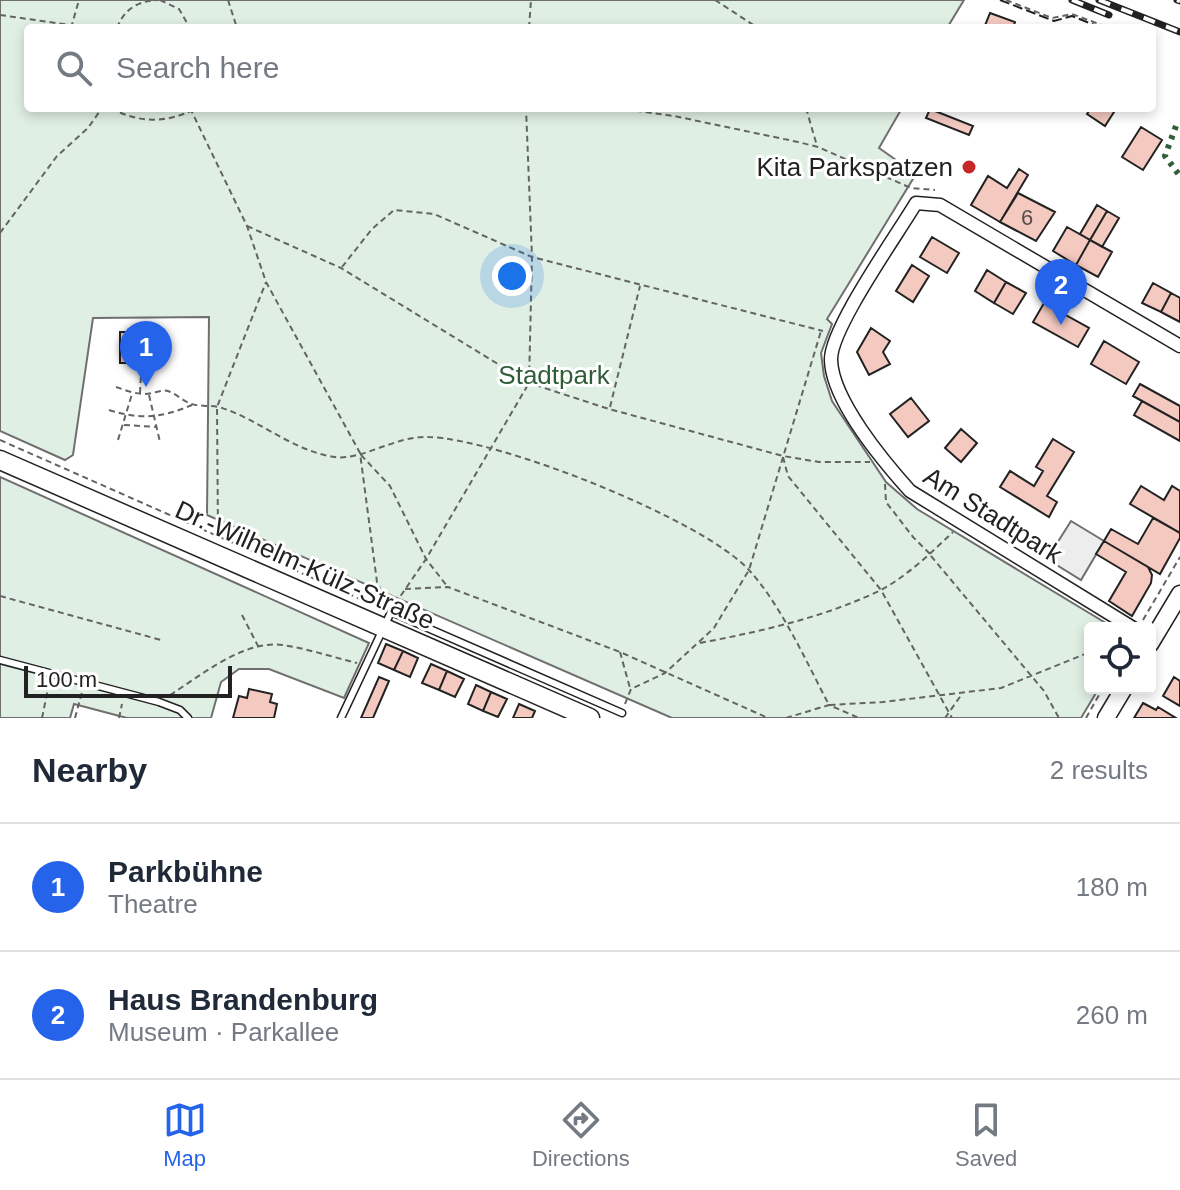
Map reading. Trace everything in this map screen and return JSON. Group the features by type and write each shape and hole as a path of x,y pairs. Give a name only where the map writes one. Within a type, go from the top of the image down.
{"main road":[{"name":"Dr.-Wilhelm-Külz-Straße","path":"0,460 387,620 590,718"}],"street":[{"name":"Am Stadtpark","path":"1123,622 910,491 838,393 831,360 836,334 916,203 940,205 1180,346"},
{"path":"1156,633 1180,594"},
{"path":"1106,718 1120,694"}],"lane":[{"path":"341,718 387,620 622,713"},
{"path":"0,660 159,702 180,710 188,718"}],"path":[{"path":"72,24 79,0"},
{"path":"119,24 126,11 140,1 158,0 174,6 188,24"},
{"path":"174,6 179,0"},
{"path":"228,0 236,24"},
{"path":"529,24 531,0"},
{"path":"715,0 752,24"},
{"path":"1006,0 1052,18 1072,14 1099,24"},
{"path":"0,15 53,24"},
{"path":"0,233 57,156 88,128 99,112"},
{"path":"118,112 153,121 181,117 187,112"},
{"path":"191,112 247,226 266,282 360,453 390,486 426,559 448,587"},
{"path":"387,620 529,383 532,257 526,112"},
{"path":"645,112 818,147 911,188"},
{"path":"807,112 818,147"},
{"path":"341,268 372,229 394,210 434,214 532,257 821,330 749,570 714,628 699,644 665,673 631,689"},
{"path":"247,226 341,268 529,383 609,409 783,456 858,464 885,461 886,502 1033,677 1054,705 1059,718"},
{"path":"218,536 217,407 266,282"},
{"path":"609,409 640,285"},
{"path":"140,394 141,375"},
{"path":"116,387 140,394 166,390 192,405"},
{"path":"118,440 133,393"},
{"path":"148,394 160,442"},
{"path":"109,410 154,417 192,405 217,407 280,439 336,458 395,441 429,437 489,448 559,470 659,513 718,545 749,570 788,626 829,705 859,718"},
{"path":"122,425 157,427"},
{"path":"0,440 349,593"},
{"path":"360,453 377,582 387,620"},
{"path":"783,456 788,476 881,590 952,718"},
{"path":"699,644 788,626 881,590 930,554 962,523"},
{"path":"1142,622 1180,557"},
{"path":"404,589 448,587 620,652 768,718"},
{"path":"0,596 161,640"},
{"path":"242,615 258,647"},
{"path":"159,702 225,661 258,647 282,645 366,665"},
{"path":"620,652 631,689 622,713"},
{"path":"786,718 829,705 1001,688 1084,655"},
{"path":"42,718 51,675"},
{"path":"75,718 84,682"},
{"path":"945,718 962,693"},
{"path":"1086,718 1100,694"},
{"path":"119,718 125,695"}],"green space":[{"name":"Stadtpark","path":"0,0 964,0 949,24 24,24 24,112 900,112 879,148 916,174 827,319 832,324 821,353 832,401 886,482 917,509 1104,622 1084,622 1084,694 1095,694 1081,718 672,718 207,515 209,317 93,318 73,455 65,460 0,431"},
{"path":"0,477 369,643 344,698 269,669 239,669 221,682 211,718 127,718 74,704 70,718 0,718"}],"shaded area":[{"path":"1071,521 1104,541 1081,580 1047,559"}],"building":[{"path":"990,13 1015,22 1014,24 986,24"},
{"path":"929,112 938,112 973,126 969,135 926,118"},
{"path":"1088,112 1114,112 1105,126"},
{"path":"1141,127 1162,140 1143,170 1122,157"},
{"name":"Kita Parkspatzen","path":"1019,169 1028,175 1000,222 971,205 988,176 1007,188"},
{"path":"1018,193 1055,212 1036,241 1000,222"},
{"path":"1097,205 1107,211 1090,240 1080,234"},
{"path":"1107,211 1119,218 1102,247 1090,240"},
{"path":"1067,227 1090,240 1076,265 1053,251"},
{"path":"932,237 959,253 947,273 920,257"},
{"path":"1090,240 1112,252 1098,277 1076,265"},
{"path":"912,265 929,276 913,302 896,291"},
{"path":"987,270 1006,282 994,303 975,291"},
{"path":"1006,282 1026,293 1013,314 994,303"},
{"path":"1153,283 1171,293 1161,312 1142,303"},
{"path":"1171,293 1180,298 1180,322 1161,312"},
{"path":"1044,303 1089,328 1078,347 1033,322"},
{"path":"871,328 890,341 883,352 890,364 869,375 857,352"},
{"path":"120,332 163,332 163,363 120,363"},
{"path":"1104,341 1139,362 1126,384 1091,364"},
{"path":"1140,384 1180,406 1180,422 1133,396"},
{"path":"911,398 929,421 908,437 890,414"},
{"path":"1142,401 1180,422 1180,441 1134,415"},
{"path":"961,429 977,443 961,462 945,448"},
{"path":"1053,439 1074,452 1047,496 1057,502 1049,517 1000,487 1010,471 1034,486 1043,471 1036,467"},
{"path":"1141,486 1164,500 1172,486 1180,491 1180,533 1130,504"},
{"path":"1153,518 1180,533 1160,574 1104,541 1111,529 1138,544"},
{"path":"1104,541 1148,567 1152,575 1151,583 1132,616 1109,601 1126,572 1096,554"},
{"path":"386,644 403,651 394,670 378,663"},
{"path":"403,651 418,658 410,677 394,670"},
{"path":"431,664 447,671 439,690 422,683"},
{"path":"447,671 464,679 455,697 439,690"},
{"path":"379,677 389,681 373,718 361,718"},
{"path":"1174,677 1180,681 1180,706 1163,696"},
{"path":"476,685 491,692 483,711 468,704"},
{"path":"249,689 272,694 270,702 277,704 274,718 233,718 239,696 247,698"},
{"path":"491,692 507,699 498,717 483,711"},
{"path":"1143,703 1156,710 1158,707 1176,718 1134,718"},
{"path":"519,704 535,711 532,718 513,718"}],"railway":[{"path":"1072,0 1109,15"},
{"path":"1099,0 1180,32"}],"hedge":[{"path":"1176,126 1165,156 1180,176"}],"fence":[{"path":"1000,0 1054,21 1072,16 1092,24"}],"place":[{"name":"Kita Parkspatzen","path":"969,167"},
{"name":"Haus Brandenburg","path":"1061,325"},
{"name":"Parkbühne","path":"146,387"}]}
